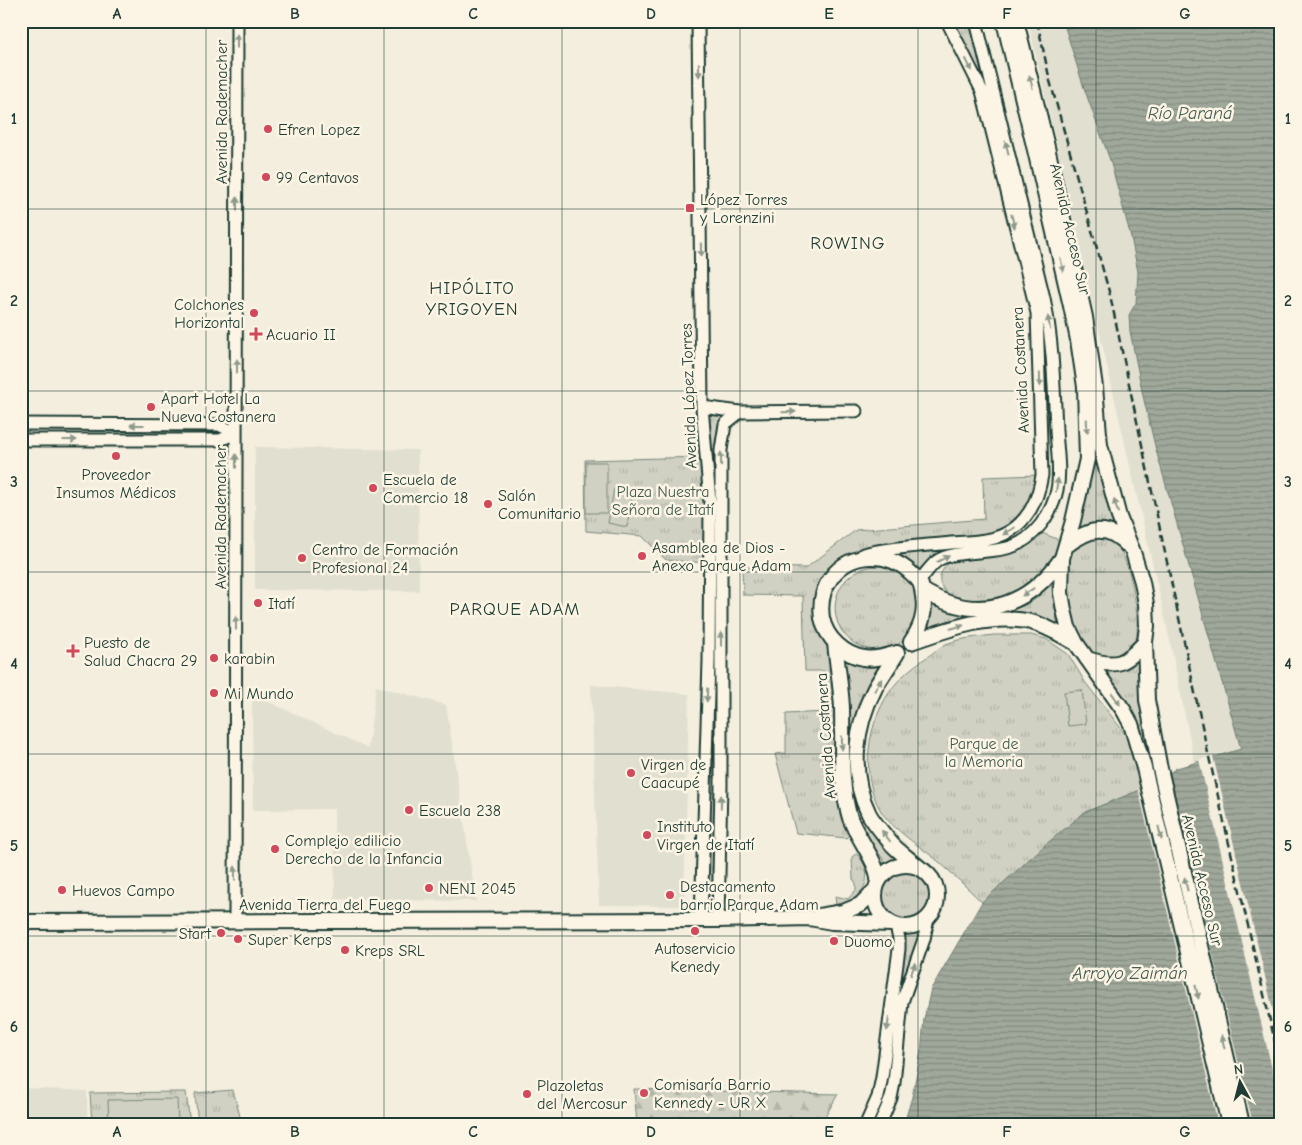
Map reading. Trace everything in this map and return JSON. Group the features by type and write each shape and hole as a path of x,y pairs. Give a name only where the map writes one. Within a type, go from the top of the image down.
{"highway":[{"name":"Avenida Acceso Sur","path":"1004,21 1036,150 1078,340 1093,446"},
{"name":"Avenida Acceso Sur","path":"1016,21 1047,147 1084,317 1094,378 1093,446"},
{"path":"1093,446 1133,552 1146,604 1147,626 1145,642 1129,658 1122,662 1104,664 1087,659 1076,643 1068,627 1061,593 1064,552 1093,446"},
{"path":"898,653 882,658 864,658 848,653 835,643 827,632 822,621 822,596 834,573 855,559 876,556 892,560 906,569 921,586 942,601 964,607 985,608 1016,600 1030,592 1043,582 1064,552 1086,532 1103,531 1117,536 1133,552"},
{"path":"911,642 919,631 923,618 924,604 921,586"},
{"path":"911,642 962,626 1014,620 1044,626 1076,643"},
{"name":"Avenida Acceso Sur","path":"1145,642 1147,700 1159,764 1242,1124"},
{"name":"Avenida Costanera","path":"835,643 842,706 842,778 844,792 850,818 876,870 876,886"},
{"name":"Avenida Costanera","path":"898,653 875,688 863,716 858,732 856,757 862,793 872,819 890,842 921,869"},
{"name":"Avenida Acceso Sur","path":"1087,659 1131,724 1144,768 1228,1124"},
{"path":"902,865 921,869 934,883 937,892 934,910 920,924 910,927 894,925 883,918 877,910 874,900 876,886 884,873 892,868 902,865"},
{"name":"Avenida Tierra del Fuego","path":"21,922 718,920 809,918 843,912 860,905 876,886"},
{"name":"Avenida Tierra del Fuego","path":"809,918 832,922 894,925"}],"main road":[{"name":"Avenida Rademacher","path":"235,922 237,21"},
{"name":"Avenida López Torres","path":"698,21 702,407 710,502 709,661 701,920"},
{"name":"Avenida Costanera","path":"855,559 859,555 874,551 986,540 1004,534 1015,528 1024,519 1034,505 1040,490 1042,465 1037,313 982,91 947,21"},
{"name":"Avenida Costanera","path":"921,586 936,562 942,558 950,555 994,551 1012,547 1029,537 1043,522 1052,505 1059,480 1051,332 976,21"},
{"path":"702,407 740,412 856,410"},
{"name":"Avenida López Torres","path":"718,920 721,785 721,450 725,424 740,412"},
{"path":"21,424 219,425 236,433"},
{"path":"21,440 220,440 236,433"},
{"path":"898,653 911,642"},
{"path":"880,1124 891,1098 894,1083 902,1002 924,939 928,918"},
{"path":"866,1124 874,1107 882,1077 899,949 894,925"}],"shaded area":[{"path":"1028,21 1063,21 1084,88 1110,160 1131,237 1138,272 1136,303 1129,315 1130,331 1143,396 1156,450 1241,749 1195,764 1167,627"},
{"path":"255,447 418,450 419,591 255,590"},
{"path":"591,685 689,694 684,906 599,905"},
{"path":"376,686 446,705 476,901 335,899 334,809 253,810 252,694 368,748"},
{"path":"21,1088 87,1091 87,1124 21,1124"}],"green space":[{"path":"951,21 969,21 987,96"},
{"path":"704,410 723,413 717,442 715,903 709,905 706,900 712,747 715,503 712,456"},
{"path":"1093,445 1117,527 1098,524 1078,530 1089,483"},
{"name":"Plaza Nuestra Señora de Itatí","path":"703,457 708,563 666,560 642,536 586,531 585,460"},
{"path":"586,462 607,462 607,513 586,513"},
{"path":"1038,475 1037,490 1020,521 988,536 863,548 833,568 822,629 835,675 852,833 846,838 796,833 775,754 786,753 786,714 826,712 824,671 805,671 803,596 743,595 742,567 806,568 856,530 984,519 983,477"},
{"path":"614,489 633,492 627,527 608,523"},
{"path":"1042,533 1059,540 1055,554 1049,567 1043,574 1021,590 986,599 965,599 947,593 942,587 940,583 941,573 951,561 988,557 1009,552 1030,542"},
{"path":"1093,536 1109,540 1120,550 1133,586 1137,613 1137,638 1129,652 1115,659 1096,655 1084,647 1075,628 1072,614 1068,585 1071,550 1078,542"},
{"path":"962,550 937,555 928,561 920,573 888,554"},
{"path":"869,566 885,566 901,573 912,584 919,600 916,624 907,638 901,643 885,650 869,650 853,643 842,632 835,616 835,600 842,584 853,573"},
{"path":"1051,583 1058,627 1021,616 927,630 931,610 929,602 940,607 966,613 994,613 1020,607 1031,602"},
{"name":"Parque de la Memoria","path":"994,635 1031,635 1046,639 1068,654 1085,682 1130,740 1143,789 1085,812 982,902 938,861 899,831 886,818 874,795 868,760 874,724 881,707 890,691 904,675 946,644 964,639"},
{"path":"1138,658 1139,692 1147,748 1103,672 1120,670"},
{"path":"843,659 862,667 882,666 869,683 855,716 851,742 852,778 903,861 889,868 886,867 883,859 866,835 852,801"},
{"path":"1082,690 1086,724 1068,726 1064,692"},
{"path":"856,854 865,867 866,883 854,898 836,905 835,896 848,899 856,890 856,883 853,879 852,857"},
{"path":"900,872 910,872 922,879 929,891 929,901 922,913 910,920 900,920 892,916 885,909 881,901 881,891 885,883 892,876"},
{"path":"921,931 896,996 905,947 905,934"},
{"path":"634,1089 838,1094 821,1124 637,1124"},
{"path":"233,1090 242,1124 198,1124 195,1093"},
{"path":"186,1092 190,1124 92,1124 90,1093"},
{"path":"177,1099 178,1124 109,1124 108,1100"}],"water":[{"path":"1063,21 1281,21 1281,1124 904,1124 912,1097 921,1052 924,1019 931,989 982,902 1085,812 1143,789 1177,768 1241,749 1156,450 1143,396 1130,331 1129,315 1136,303 1138,272 1131,237 1110,160 1084,88"}],"pier":[{"path":"1213,756 1281,1044 1281,1107 1199,760"},
{"path":"1169,770 1253,1124 1218,1124 1138,788"}],"railway":[{"path":"1037,21 1050,81 1110,295 1205,740 1281,1068"}],"place":[{"name":"Efren Lopez","path":"268,129"},
{"name":"99 Centavos","path":"266,177"},
{"name":"López Torres y Lorenzini","path":"690,208"},
{"name":"Colchones Horizontal","path":"254,313"},
{"name":"Acuario II","path":"256,334"},
{"name":"Apart Hotel La Nueva Costanera","path":"151,407"},
{"name":"Proveedor Insumos Médicos","path":"116,456"},
{"name":"Escuela de Comercio 18","path":"373,488"},
{"name":"Salón Comunitario","path":"488,504"},
{"name":"Asamblea de Dios - Anexo Parque Adam","path":"642,556"},
{"name":"Centro de Formación Profesional 24","path":"302,558"},
{"name":"Itatí","path":"258,603"},
{"name":"Puesto de Salud Chacra 29","path":"73,651"},
{"name":"karabin","path":"214,658"},
{"name":"Mi Mundo","path":"214,693"},
{"name":"Virgen de Caacupé","path":"631,773"},
{"name":"Escuela 238","path":"409,810"},
{"name":"Instituto Virgen de Itatí","path":"647,835"},
{"name":"Complejo edilicio Derecho de la Infancia","path":"275,849"},
{"name":"NENI 2045","path":"429,888"},
{"name":"Huevos Campo","path":"62,890"},
{"name":"Destacamento barrio Parque Adam","path":"670,895"},
{"name":"Autoservicio Kenedy","path":"695,931"},
{"name":"Start","path":"221,933"},
{"name":"Super Kerps","path":"238,939"},
{"name":"Duomo","path":"834,941"},
{"name":"Kreps SRL","path":"345,950"},
{"name":"Comisaría Barrio Kennedy - UR X","path":"644,1093"},
{"name":"Plazoletas del Mercosur","path":"527,1094"}],"district":[{"name":"ROWING","path":"848,243"},
{"name":"HIPÓLITO YRIGOYEN","path":"472,298"},
{"name":"PARQUE ADAM","path":"515,609"}],"water label":[{"name":"Río Paraná","path":"1190,113"},
{"name":"Arroyo Zaimán","path":"1130,973"}]}
